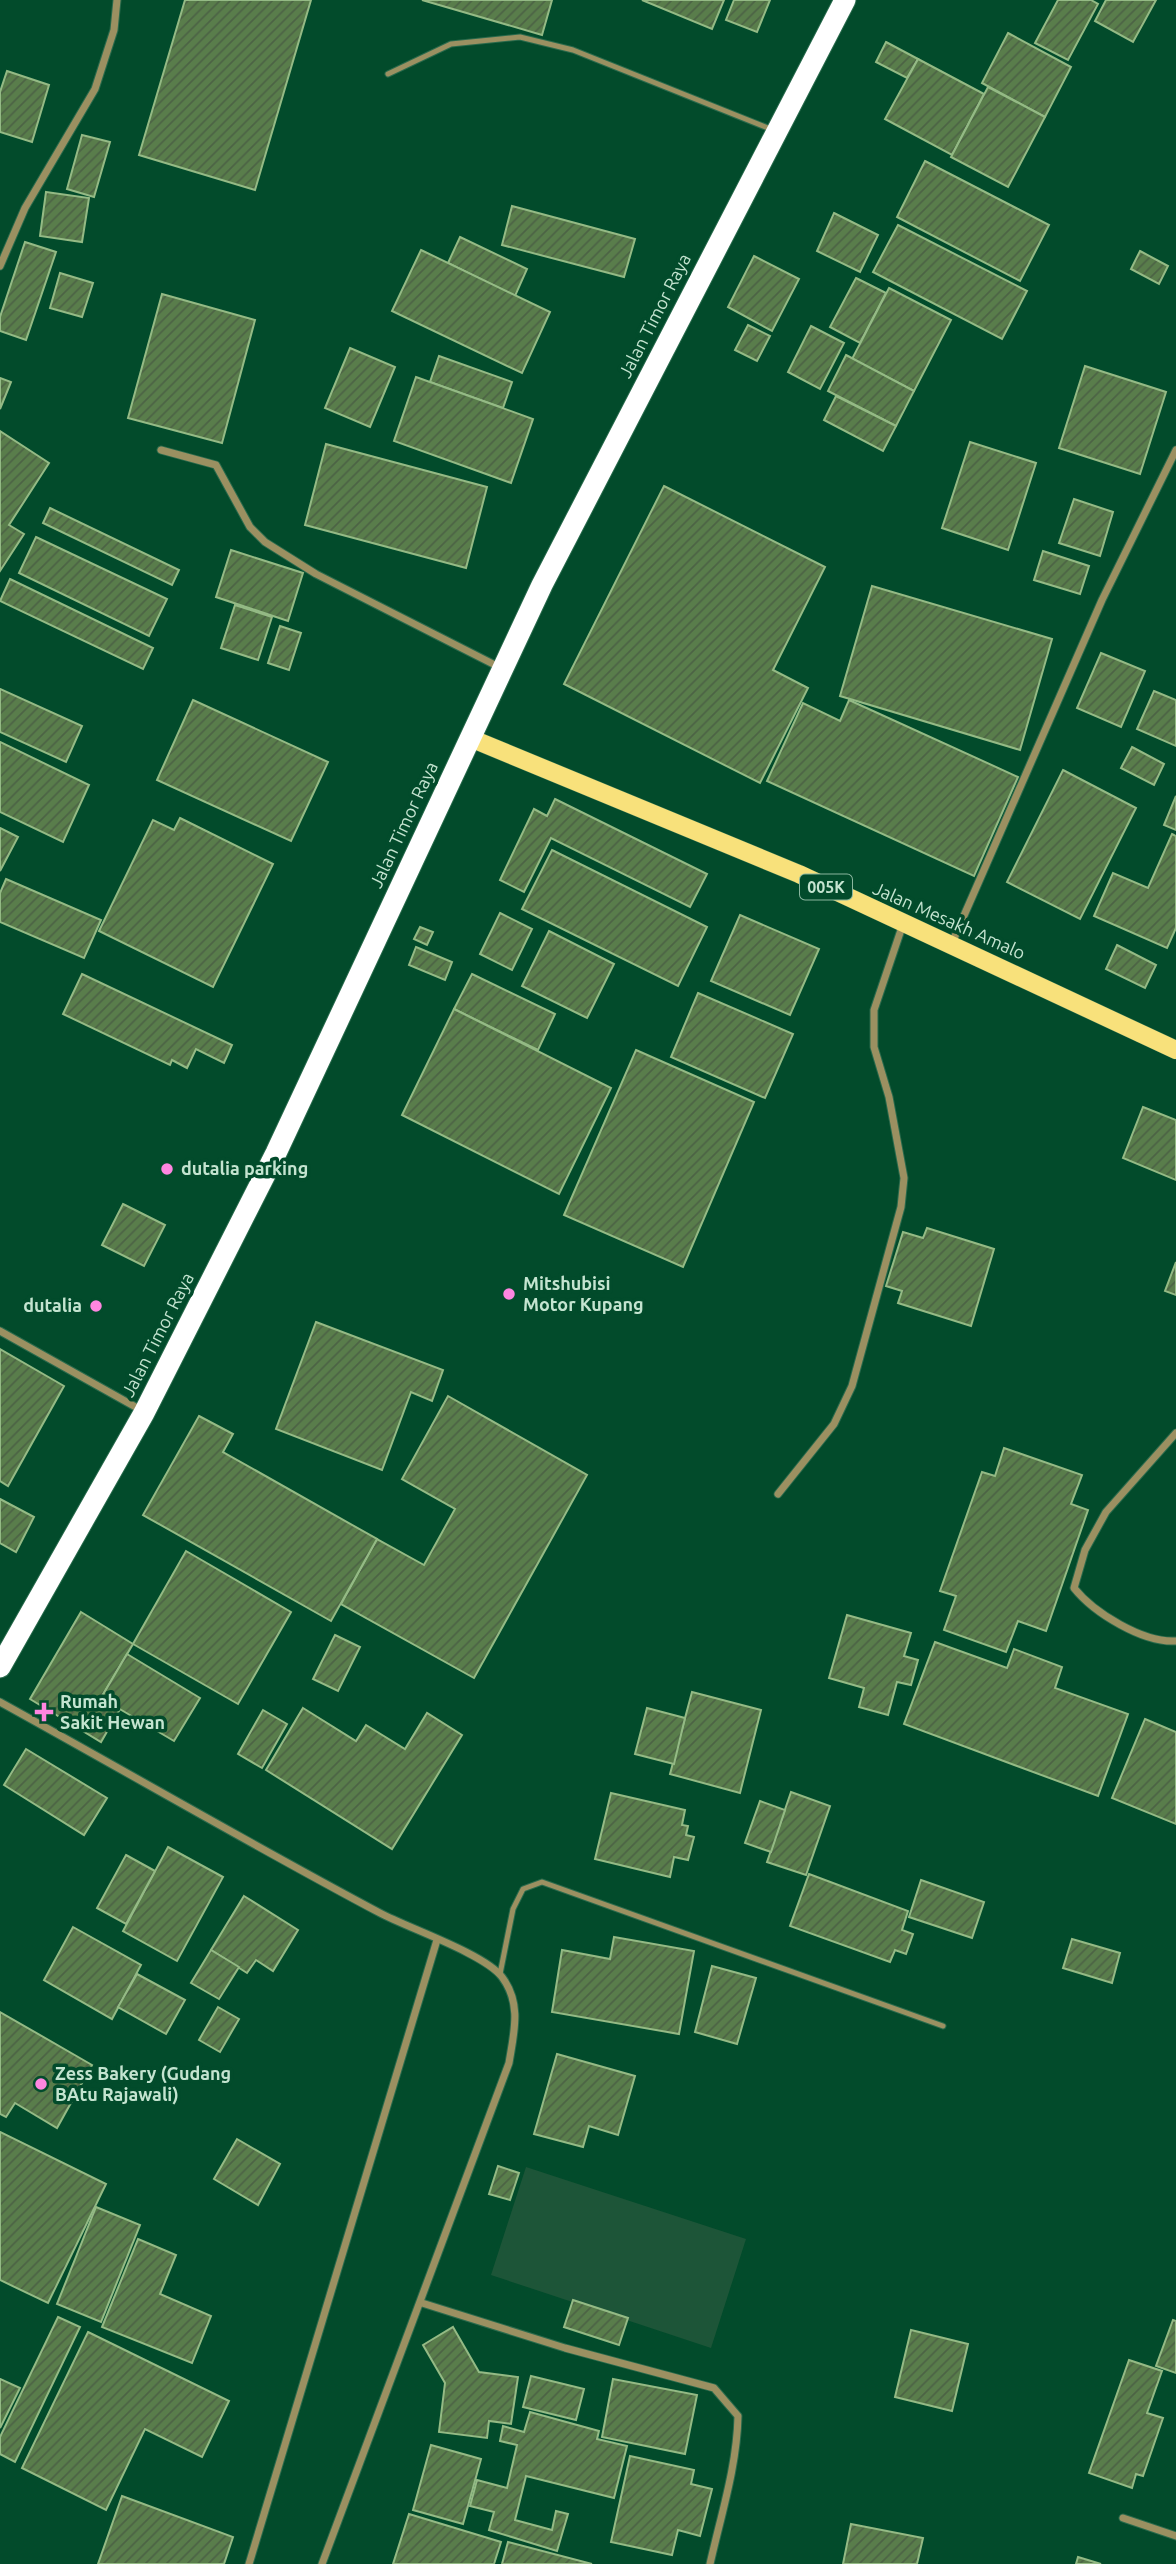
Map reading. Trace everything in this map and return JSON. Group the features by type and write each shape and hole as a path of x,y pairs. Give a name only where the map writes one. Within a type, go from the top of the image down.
{"highway":[{"name":"Jalan Timor Raya","path":"0,1667 144,1413 276,1153 542,585 845,0"}],"main road":[{"name":"Jalan Mesakh Amalo","path":"470,738 671,819 952,944 1176,1050"}],"street":[{"path":"0,266 25,208 95,89 114,30 117,0"},
{"path":"161,450 216,465 250,527 265,542 316,574 503,669"},
{"path":"952,944 1020,793 1082,644 1176,450"},
{"path":"778,1494 834,1424 852,1386 901,1207 904,1178 889,1097 874,1047 874,1010 903,923"},
{"path":"0,1331 144,1413"},
{"path":"1176,1433 1106,1512 1085,1550 1074,1588 1090,1607 1150,1638 1176,1641"},
{"path":"0,1702 382,1914 437,1940 500,1975 514,1998 516,2019 509,2063 422,2303 322,2564"},
{"path":"249,2564 437,1940"},
{"path":"422,2303 565,2348 714,2388 738,2416 732,2470 709,2564"},
{"path":"1123,2518 1176,2536"}],"lane":[{"path":"388,74 451,44 520,37 573,50 776,131"},
{"path":"500,1975 513,1909 523,1889 542,1882 943,2026"}],"shaded area":[{"path":"526,2167 746,2239 711,2348 491,2275"}],"building":[{"path":"185,0 311,0 255,190 139,155"},
{"path":"422,0 552,0 542,35"},
{"path":"642,0 724,0 712,29"},
{"path":"734,0 770,0 757,32 726,20"},
{"path":"1058,0 1091,0 1098,4 1068,60 1035,43"},
{"path":"1106,0 1156,0 1133,42 1095,21"},
{"path":"1008,33 1071,67 1045,117 982,83"},
{"path":"886,42 918,59 907,78 876,62"},
{"path":"918,59 984,94 952,155 885,119"},
{"path":"7,71 49,85 32,142 0,132 0,92"},
{"path":"988,87 1045,117 1008,187 951,157"},
{"path":"82,135 110,142 94,197 67,189"},
{"path":"925,161 1049,225 1020,281 897,217"},
{"path":"46,192 89,198 82,242 40,236"},
{"path":"512,206 635,239 624,277 502,245"},
{"path":"834,213 878,235 860,272 817,251"},
{"path":"898,225 1027,291 1002,339 873,272"},
{"path":"460,237 527,269 515,296 448,263"},
{"path":"25,242 56,252 26,340 0,331 0,317"},
{"path":"421,250 550,312 522,373 392,311"},
{"path":"1140,251 1168,266 1159,284 1131,269"},
{"path":"754,256 799,279 772,331 728,307"},
{"path":"60,273 93,283 82,317 50,308"},
{"path":"856,278 886,293 860,343 830,327"},
{"path":"889,288 951,320 914,391 852,359"},
{"path":"162,294 255,320 222,443 128,418"},
{"path":"748,325 770,336 757,361 735,350"},
{"path":"811,326 844,343 820,389 788,372"},
{"path":"350,348 395,367 370,427 325,408"},
{"path":"846,355 914,391 896,426 828,391"},
{"path":"439,356 512,382 503,408 430,382"},
{"path":"1085,366 1166,392 1140,474 1059,448"},
{"path":"416,377 533,419 511,483 394,441"},
{"path":"0,378 11,382 0,409"},
{"path":"836,396 896,426 883,451 824,420"},
{"path":"0,431 49,463 9,525 24,534 0,571"},
{"path":"970,442 1036,463 1008,550 942,528"},
{"path":"326,444 487,487 466,568 305,525"},
{"path":"664,486 825,567 773,670 808,688 760,783 564,684"},
{"path":"1074,499 1113,512 1100,556 1059,543"},
{"path":"50,508 179,570 172,585 43,523"},
{"path":"36,537 167,599 149,636 19,573"},
{"path":"231,550 303,573 288,621 216,597"},
{"path":"1043,551 1089,566 1080,594 1034,580"},
{"path":"10,579 153,648 143,669 0,601"},
{"path":"872,586 1052,639 1020,750 840,696"},
{"path":"235,605 272,617 258,660 221,648"},
{"path":"280,626 301,633 289,670 268,663"},
{"path":"1101,653 1145,671 1121,727 1077,708"},
{"path":"0,689 82,726 66,762 0,732"},
{"path":"1154,691 1176,700 1176,746 1137,729"},
{"path":"193,700 328,762 291,841 157,780"},
{"path":"849,700 1018,777 974,876 767,781 803,703 840,721"},
{"path":"0,742 89,785 63,842 0,812"},
{"path":"1132,747 1164,764 1154,785 1121,768"},
{"path":"1063,770 1136,808 1080,919 1007,882"},
{"path":"1176,796 1176,830 1164,825"},
{"path":"555,799 707,874 690,907 551,838 524,892 500,880 534,809 547,816"},
{"path":"180,818 273,864 213,987 99,931 153,820 174,830"},
{"path":"0,828 18,837 0,871"},
{"path":"1172,834 1176,836 1176,928 1167,948 1094,916 1113,873 1148,888"},
{"path":"552,850 707,927 678,986 522,909"},
{"path":"6,879 101,920 84,958 0,922 0,893"},
{"path":"500,913 532,929 512,970 480,954"},
{"path":"740,915 819,949 790,1015 711,981"},
{"path":"420,927 433,932 427,945 414,939"},
{"path":"549,931 614,964 587,1018 522,986"},
{"path":"1117,945 1156,965 1145,988 1106,969"},
{"path":"416,947 452,962 445,980 409,965"},
{"path":"82,974 232,1045 224,1063 196,1049 187,1068 172,1060 170,1065 63,1014"},
{"path":"472,974 555,1014 538,1050 454,1009"},
{"path":"698,993 793,1034 765,1098 671,1057"},
{"path":"454,1009 611,1088 559,1194 402,1115"},
{"path":"636,1050 754,1102 683,1267 564,1215"},
{"path":"1143,1107 1176,1120 1176,1180 1123,1158"},
{"path":"123,1204 165,1225 144,1266 102,1245"},
{"path":"927,1228 994,1249 971,1326 898,1303 902,1291 886,1286 903,1232 923,1238"},
{"path":"1176,1262 1176,1295 1165,1291"},
{"path":"316,1322 443,1370 432,1401 411,1392 382,1470 276,1429"},
{"path":"0,1349 64,1386 8,1486 0,1481"},
{"path":"448,1396 587,1475 474,1678 341,1604 377,1539 424,1565 455,1509 402,1479"},
{"path":"199,1416 233,1434 223,1452 377,1539 331,1621 143,1515"},
{"path":"1004,1448 1082,1475 1071,1504 1088,1510 1046,1631 1018,1621 1006,1652 944,1630 956,1596 940,1591 982,1472 995,1476"},
{"path":"0,1499 34,1517 16,1552 0,1543"},
{"path":"186,1551 291,1612 238,1704 133,1644"},
{"path":"81,1612 133,1644 101,1698 120,1709 101,1742 30,1699"},
{"path":"847,1615 911,1633 904,1656 918,1660 911,1685 897,1682 888,1715 859,1707 864,1688 829,1678"},
{"path":"335,1635 360,1647 338,1691 313,1679"},
{"path":"935,1642 1007,1668 1014,1649 1062,1667 1055,1688 1128,1714 1098,1796 904,1724"},
{"path":"127,1654 200,1698 174,1741 101,1698"},
{"path":"692,1692 761,1710 740,1793 670,1774"},
{"path":"303,1708 356,1741 366,1725 405,1749 427,1713 462,1735 392,1849 266,1770"},
{"path":"647,1708 685,1718 674,1764 635,1754"},
{"path":"263,1710 287,1724 262,1768 238,1754"},
{"path":"1145,1719 1176,1732 1176,1824 1112,1798"},
{"path":"26,1749 107,1798 84,1835 4,1785"},
{"path":"791,1792 830,1806 806,1875 767,1862"},
{"path":"611,1793 685,1810 682,1825 688,1826 686,1835 694,1837 688,1860 674,1857 670,1877 595,1859"},
{"path":"760,1801 785,1810 771,1852 745,1843"},
{"path":"168,1847 223,1877 177,1961 123,1931"},
{"path":"126,1855 155,1871 126,1924 97,1908"},
{"path":"809,1874 908,1911 902,1930 913,1934 906,1954 895,1950 890,1962 790,1926"},
{"path":"921,1880 984,1902 972,1938 909,1917"},
{"path":"244,1896 298,1930 273,1971 256,1960 247,1973 211,1950"},
{"path":"73,1927 141,1965 112,2019 44,1980"},
{"path":"614,1937 694,1951 679,2034 552,2012 562,1950 610,1959"},
{"path":"1072,1939 1120,1953 1112,1983 1063,1968"},
{"path":"211,1950 239,1967 219,1999 191,1983"},
{"path":"712,1966 756,1978 737,2044 695,2032"},
{"path":"137,1974 185,2000 166,2034 118,2007"},
{"path":"218,2007 239,2019 220,2052 199,2040"},
{"name":"Zess Bakery (Gudang BAtu Rajawali)","path":"0,2012 92,2065 57,2128 15,2103 6,2117 0,2114"},
{"path":"557,2054 635,2076 618,2135 589,2126 583,2147 534,2134"},
{"path":"0,2132 106,2184 48,2303 0,2280"},
{"path":"237,2139 280,2164 258,2205 214,2179"},
{"path":"498,2166 519,2173 510,2200 489,2194"},
{"path":"96,2207 140,2225 101,2322 57,2304"},
{"path":"138,2239 176,2255 160,2294 211,2316 192,2363 102,2327"},
{"path":"573,2300 628,2318 619,2345 564,2327"},
{"path":"58,2317 80,2327 15,2462 0,2454 0,2437"},
{"path":"1173,2320 1176,2321 1176,2373 1156,2366"},
{"path":"453,2327 479,2372 518,2377 511,2424 489,2421 487,2438 439,2432 445,2383 423,2345"},
{"path":"911,2330 968,2344 952,2411 895,2397"},
{"path":"88,2332 229,2401 202,2457 145,2429 106,2510 22,2468"},
{"path":"1129,2360 1162,2371 1147,2413 1163,2418 1143,2476 1136,2474 1132,2488 1089,2473"},
{"path":"531,2376 584,2389 576,2420 523,2407"},
{"path":"0,2379 20,2388 0,2428"},
{"path":"613,2379 697,2395 685,2454 602,2437"},
{"path":"530,2412 599,2431 597,2439 627,2446 614,2498 526,2476 515,2520 552,2530 556,2511 568,2514 557,2551 489,2530 494,2512 470,2506 477,2480 507,2488 517,2445 500,2441 503,2426 524,2432"},
{"path":"431,2445 481,2459 463,2524 413,2510"},
{"path":"630,2456 694,2470 691,2484 712,2489 700,2536 678,2530 672,2555 611,2542"},
{"path":"122,2496 233,2537 224,2564 98,2564"},
{"path":"409,2514 501,2542 494,2564 393,2564"},
{"path":"851,2524 923,2538 917,2564 843,2564"},
{"path":"508,2542 592,2564 502,2564"},
{"path":"1078,2557 1101,2564 1076,2564"}],"place":[{"name":"dutalia parking","path":"167,1169"},
{"name":"Mitshubisi Motor Kupang","path":"509,1294"},
{"name":"dutalia","path":"96,1306"},
{"name":"Rumah Sakit Hewan","path":"44,1712"},
{"name":"Zess Bakery (Gudang BAtu Rajawali)","path":"41,2084"}]}
